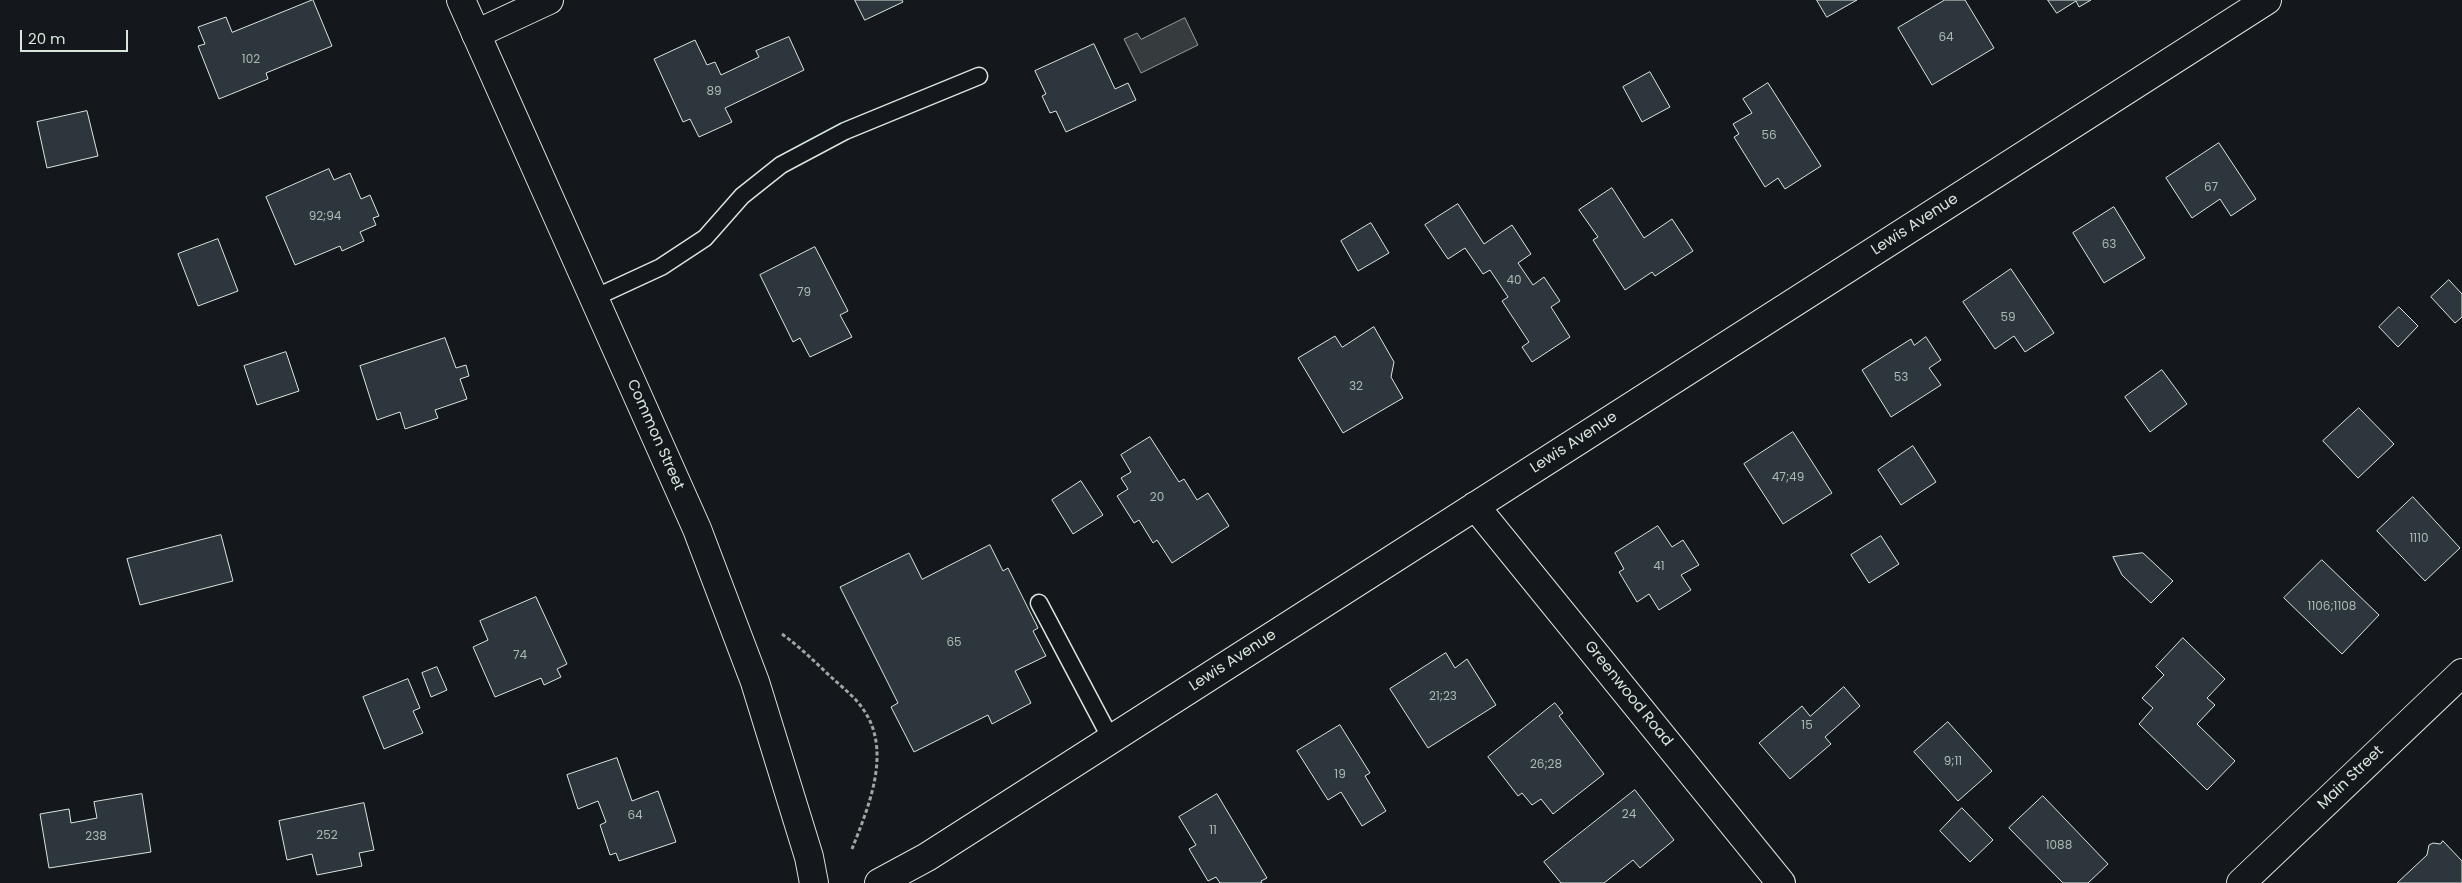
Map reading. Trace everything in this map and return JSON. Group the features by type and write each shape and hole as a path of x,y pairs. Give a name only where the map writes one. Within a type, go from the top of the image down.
{"street":[{"name":"Common Street","path":"461,0 697,529 752,673 809,856 814,883"},
{"path":"476,34 549,0"},
{"name":"Lewis Avenue","path":"879,883 927,857 2267,0"},
{"name":"Greenwood Road","path":"1475,506 1781,883"},
{"name":"Main Street","path":"2241,883 2462,673"}],"lane":[{"path":"594,298 661,267 705,238 742,196 781,165 846,131 979,76"},
{"path":"1039,603 1111,739"}],"path":[{"path":"782,634 800,647 851,696 864,710 873,731 876,751 876,774 871,799 852,849"}],"shaded area":[{"path":"1185,18 1198,45 1141,73 1124,39 1137,33 1141,39"}],"building":[{"path":"313,0 332,46 266,73 268,79 219,99 198,46 205,44 198,27 226,17 232,32"},
{"path":"855,0 902,0 903,2 865,20"},
{"path":"1817,0 1857,0 1827,17"},
{"path":"1945,0 1965,0 1994,48 1932,85 1898,28"},
{"path":"2048,0 2091,0 2079,7 2076,1 2057,13"},
{"path":"789,37 804,70 725,108 732,122 699,137 690,119 683,122 654,59 695,40 707,65 715,62 721,75 759,57 756,51"},
{"path":"1094,44 1115,89 1128,83 1136,100 1066,132 1056,111 1050,113 1042,96 1046,94 1035,71"},
{"path":"1650,72 1670,107 1642,122 1623,87"},
{"path":"1768,83 1821,166 1785,189 1778,178 1765,187 1734,137 1739,134 1733,124 1752,113 1743,99"},
{"path":"87,111 98,156 47,168 37,122"},
{"path":"2219,143 2256,199 2231,216 2220,199 2192,218 2166,178"},
{"path":"329,169 334,180 350,173 361,199 370,195 379,216 373,218 376,225 360,232 364,241 342,251 340,246 295,265 266,197"},
{"path":"1612,188 1644,238 1672,219 1693,251 1655,276 1652,272 1625,290 1593,240 1598,237 1579,210"},
{"path":"1458,204 1484,244 1512,225 1531,254 1518,263 1533,285 1544,277 1560,301 1551,307 1570,337 1532,362 1522,347 1529,342 1502,301 1508,297 1490,270 1483,274 1465,248 1448,259 1425,225"},
{"path":"2114,207 2145,258 2104,283 2073,233"},
{"path":"1371,223 1389,253 1358,271 1341,241"},
{"path":"218,239 238,291 198,306 178,254"},
{"path":"815,247 848,311 840,315 852,337 810,357 800,338 793,342 760,275"},
{"path":"2011,269 2054,333 2025,352 2014,336 1995,349 1963,302"},
{"path":"2449,280 2462,294 2462,317 2455,323 2431,297"},
{"path":"2399,307 2418,326 2398,347 2379,327"},
{"path":"1374,327 1394,362 1391,377 1403,398 1343,433 1298,358 1335,336 1342,347"},
{"path":"1926,337 1941,360 1929,368 1941,385 1891,417 1862,370 1911,339 1914,345"},
{"path":"445,338 456,368 466,365 469,376 460,379 467,399 435,410 438,418 405,429 400,412 377,420 360,366"},
{"path":"286,352 299,391 257,405 244,366"},
{"path":"2162,370 2187,404 2150,432 2125,397"},
{"path":"2359,408 2394,444 2358,478 2323,441"},
{"path":"1793,432 1832,493 1783,524 1744,464"},
{"path":"1150,437 1179,482 1184,479 1197,500 1208,493 1229,526 1172,563 1157,540 1153,543 1139,520 1134,523 1117,496 1128,489 1121,478 1131,472 1121,455"},
{"path":"1913,446 1936,482 1901,505 1878,470"},
{"path":"1081,481 1103,515 1073,534 1052,500"},
{"path":"2413,497 2460,548 2425,581 2377,531"},
{"path":"1658,526 1672,547 1683,540 1699,565 1681,575 1691,590 1659,610 1649,594 1637,602 1619,572 1624,569 1615,553"},
{"path":"221,535 233,581 140,605 127,559"},
{"path":"1881,536 1899,564 1869,583 1851,555"},
{"path":"990,545 1003,571 1008,568 1038,628 1033,631 1046,656 1015,671 1031,703 992,724 988,715 914,752 891,707 898,703 840,587 909,553 922,579"},
{"path":"2143,553 2173,581 2151,603 2122,575 2113,557"},
{"path":"2322,560 2379,615 2342,654 2284,598"},
{"path":"536,597 567,664 557,669 561,677 544,685 541,678 495,697 473,647 488,640 480,621"},
{"path":"2183,638 2225,679 2207,698 2215,705 2197,724 2235,761 2207,790 2139,724 2153,708 2142,698 2164,675 2156,667"},
{"path":"1446,653 1455,668 1467,659 1496,705 1428,748 1390,689"},
{"path":"437,667 447,690 431,697 422,673"},
{"path":"408,679 420,708 413,711 423,733 384,749 363,697"},
{"path":"1844,687 1860,706 1825,737 1831,744 1790,779 1759,743 1802,706 1810,716"},
{"path":"1555,703 1563,713 1559,716 1604,774 1553,814 1541,799 1532,805 1522,793 1518,796 1488,757"},
{"path":"1948,722 1992,771 1958,801 1914,752"},
{"path":"1340,725 1370,773 1365,776 1386,811 1362,826 1341,792 1328,800 1297,751"},
{"path":"617,758 632,801 658,791 676,842 619,861 616,853 610,855 600,825 606,822 598,801 578,809 567,775"},
{"path":"1635,790 1674,840 1640,868 1633,860 1604,883 1561,883 1544,862"},
{"path":"142,794 151,852 49,868 40,814 69,809 71,823 97,818 94,802"},
{"path":"1217,794 1267,878 1261,881 1262,883 1220,883 1216,877 1208,881 1189,849 1196,845 1179,817"},
{"path":"2043,796 2108,864 2088,883 2063,883 2009,828"},
{"path":"364,803 374,850 359,853 362,866 317,875 312,854 287,860 279,821"},
{"path":"1962,808 1993,840 1970,862 1940,831"},
{"path":"2443,841 2462,861 2462,883 2397,883 2427,855 2429,845 2433,843 2440,844"}]}
